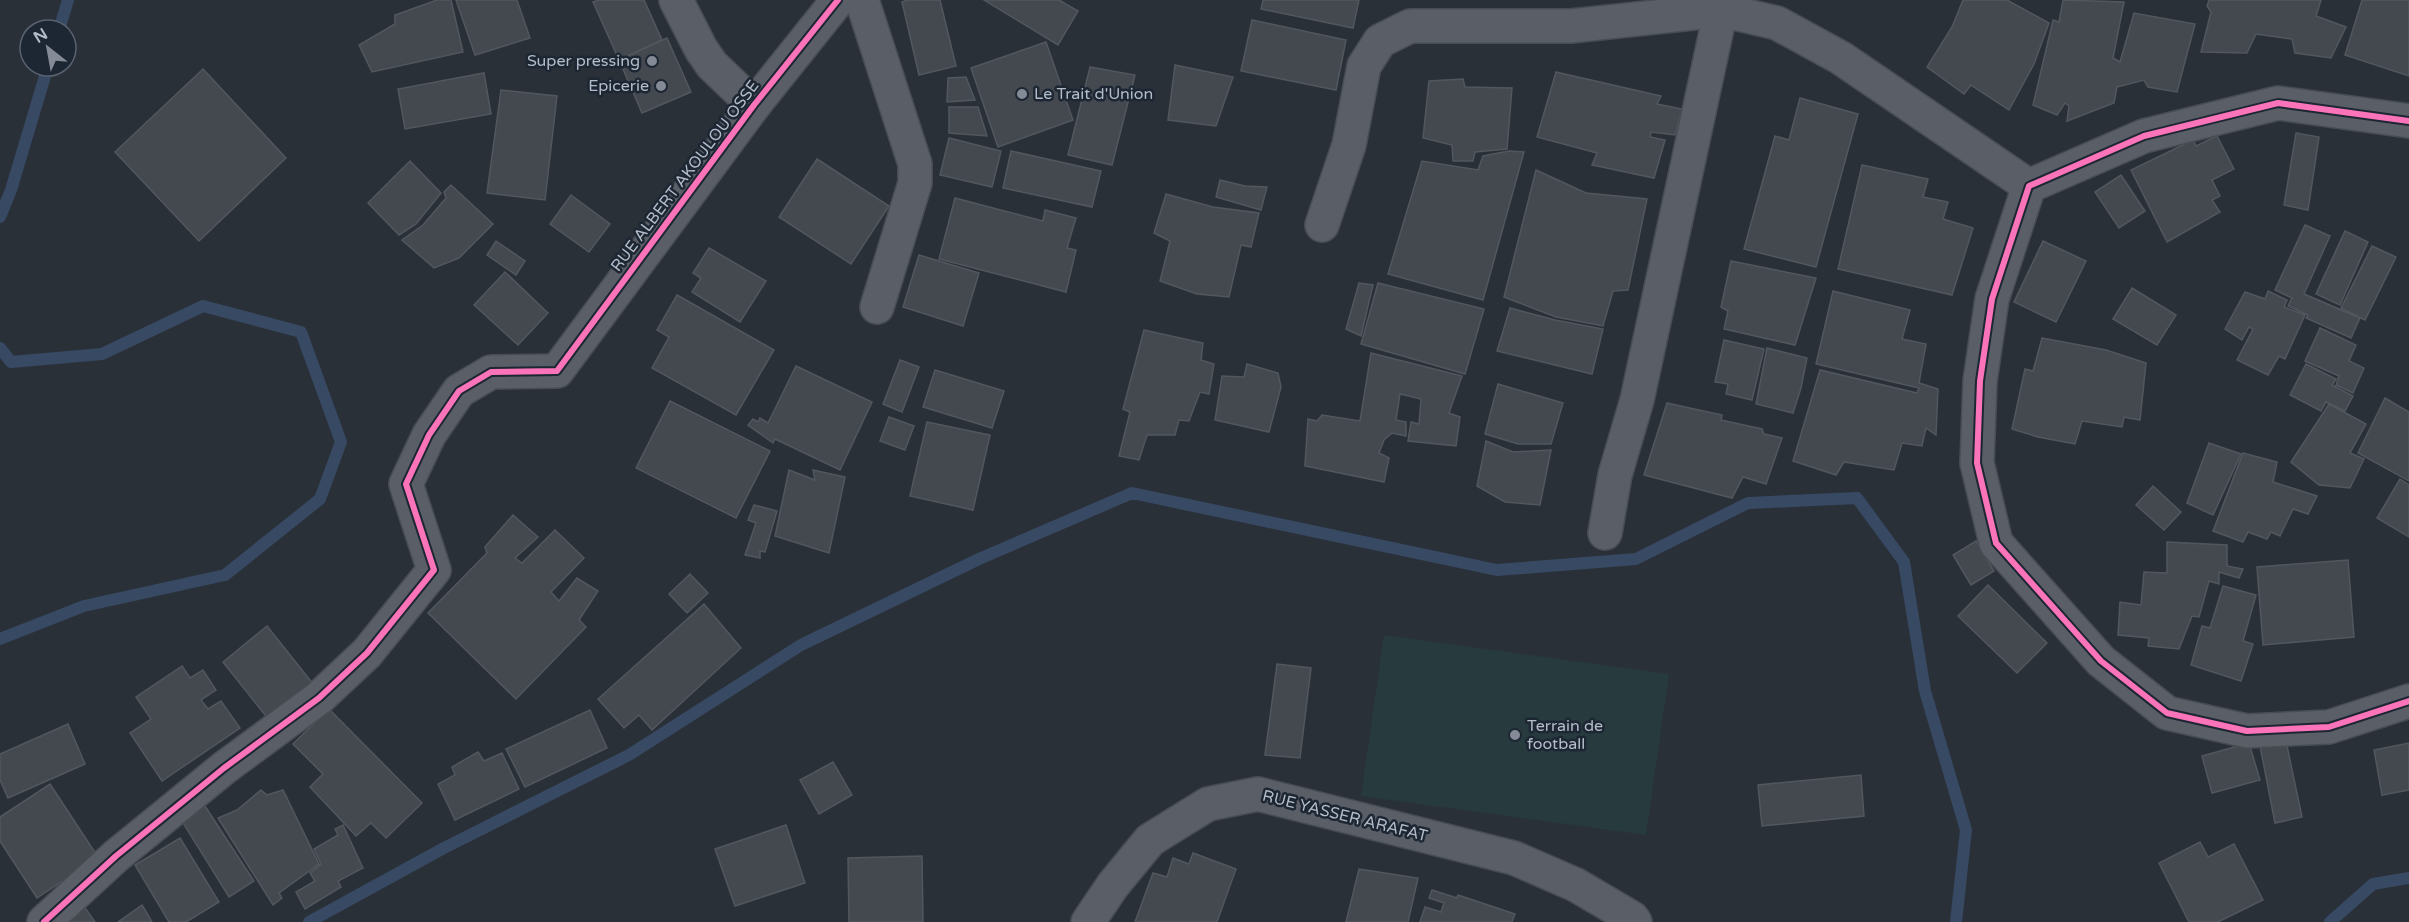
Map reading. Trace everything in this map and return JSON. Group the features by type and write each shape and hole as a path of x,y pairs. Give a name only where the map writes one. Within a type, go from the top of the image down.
{"street":[{"path":"676,0 701,49 712,65 754,105"},
{"name":"RUE ALBERT AKOULOU OSSE","path":"44,922 116,856 224,768 319,698 367,653 434,570 406,484 429,435 459,391 491,372 557,371 754,105 838,0"},
{"path":"862,0 915,164 915,183 877,307"},
{"path":"1322,225 1349,145 1364,66 1380,41 1410,26 1571,26 1722,5 1777,23 1841,58 2029,186"},
{"path":"1605,533 1615,475 1637,400 1722,5"},
{"path":"2409,121 2278,104 2144,136 2029,186 1992,299 1980,381 1977,463 1996,543 2101,661 2167,713 2247,731 2318,728 2329,727 2409,701"},
{"name":"RUE YASSER ARAFAT","path":"1088,922 1113,885 1150,840 1208,804 1258,794 1514,858 1576,885 1635,922"}],"green space":[{"name":"Terrain de football","path":"1384,635 1669,674 1646,835 1361,796"}],"building":[{"path":"437,0 451,0 463,52 372,72 359,45 395,24 395,15"},
{"path":"456,0 517,0 530,38 475,55"},
{"path":"644,0 662,40 619,60 593,2"},
{"path":"940,0 956,66 919,75 902,2"},
{"path":"984,0 1059,0 1078,11 1058,45"},
{"path":"1263,0 1359,0 1353,28 1261,9"},
{"path":"1963,0 2007,0 2049,23 2034,64 2009,110 1971,85 1964,94 1927,67 1952,27"},
{"path":"2063,0 2124,2 2113,58 2120,62 2134,13 2195,24 2177,92 2148,87 2144,80 2117,87 2114,103 2067,121 2069,106 2065,103 2057,115 2033,105 2053,20 2059,22"},
{"path":"2209,0 2321,0 2316,16 2346,27 2331,58 2295,53 2292,39 2256,34 2247,53 2201,52 2211,12 2207,6"},
{"path":"2362,0 2409,0 2409,76 2345,55"},
{"path":"1252,20 1346,40 1336,90 1241,71"},
{"path":"667,38 691,92 642,113 619,60"},
{"name":"Le Trait d'Union","path":"1046,42 1073,120 998,147 971,68"},
{"path":"1175,65 1233,77 1216,126 1168,120"},
{"path":"1090,67 1135,75 1112,165 1068,155"},
{"path":"203,69 286,158 199,241 115,152"},
{"path":"1556,72 1661,96 1657,104 1682,109 1675,135 1651,132 1650,137 1665,140 1654,178 1592,165 1597,153 1537,137"},
{"path":"484,73 491,114 405,129 398,89"},
{"path":"966,77 975,100 947,102 948,78"},
{"path":"1463,79 1465,87 1512,88 1507,149 1475,152 1473,161 1453,161 1452,145 1423,138 1429,81"},
{"path":"501,90 557,96 545,200 487,193"},
{"path":"1800,98 1858,114 1816,267 1744,249 1775,136 1789,140"},
{"path":"949,107 978,107 987,136 949,133"},
{"path":"2296,133 2319,137 2308,210 2284,205"},
{"path":"2217,136 2234,169 2212,180 2220,196 2212,200 2220,212 2167,242 2131,170 2193,140 2196,146"},
{"path":"949,138 1001,151 992,187 940,175"},
{"path":"1011,151 1101,171 1092,207 1003,188"},
{"path":"1509,151 1524,152 1483,300 1388,274 1422,161 1478,170 1483,156"},
{"path":"817,159 889,206 851,264 779,217"},
{"path":"410,161 441,193 416,224 399,235 368,203"},
{"path":"1862,165 1928,179 1923,197 1948,202 1943,219 1973,228 1952,295 1838,269"},
{"path":"1536,170 1586,193 1647,199 1628,290 1613,291 1603,326 1556,317 1504,297"},
{"path":"2121,175 2145,211 2119,228 2095,192"},
{"path":"1220,180 1245,186 1267,187 1261,210 1216,197"},
{"path":"451,185 493,224 459,258 434,268 402,240 423,225 446,198 444,192"},
{"path":"1166,194 1213,207 1259,213 1251,247 1241,245 1229,297 1197,294 1160,281 1170,241 1154,233"},
{"path":"571,195 610,224 589,252 550,224"},
{"path":"955,198 1043,221 1045,210 1076,218 1067,248 1076,250 1066,292 939,259"},
{"path":"2305,225 2330,236 2304,294 2360,318 2351,338 2306,318 2308,315 2288,306 2292,298 2275,290"},
{"path":"2345,231 2368,242 2340,305 2316,294"},
{"path":"496,241 525,261 516,275 487,255"},
{"path":"2043,241 2086,261 2056,322 2014,302"},
{"path":"2372,246 2396,257 2365,320 2341,308"},
{"path":"709,248 766,281 740,322 692,292 701,278 693,273"},
{"path":"919,255 979,273 963,326 903,307"},
{"path":"1731,261 1816,278 1795,345 1724,329 1728,311 1721,307"},
{"path":"505,272 548,313 518,345 474,305"},
{"path":"1359,283 1373,285 1361,336 1346,329"},
{"path":"1378,283 1484,309 1465,374 1361,344"},
{"path":"2132,288 2176,315 2157,345 2113,319"},
{"path":"1833,291 1910,310 1902,339 1926,344 1919,383 1938,389 1936,435 1926,428 1922,446 1902,443 1894,470 1844,462 1836,475 1793,461 1820,370 1917,393 1919,388 1816,364"},
{"path":"2268,291 2287,300 2284,307 2305,315 2285,359 2279,356 2268,375 2237,360 2253,329 2249,327 2242,340 2225,329 2245,292 2265,299"},
{"path":"677,295 774,350 736,415 652,368 669,337 657,330"},
{"path":"1510,308 1603,329 1592,374 1497,351"},
{"path":"2320,328 2356,345 2349,361 2364,368 2353,393 2336,385 2339,376 2305,361"},
{"path":"1144,330 1203,343 1201,360 1214,364 1209,394 1200,392 1189,421 1179,420 1175,435 1147,435 1139,460 1119,456 1130,412 1123,409"},
{"path":"2042,338 2106,350 2146,363 2140,420 2124,417 2122,427 2082,421 2075,444 2012,429 2025,369 2033,371"},
{"path":"1724,340 1764,349 1752,400 1726,394 1728,384 1715,382"},
{"path":"1767,348 1807,358 1793,413 1756,404"},
{"path":"1371,353 1462,376 1449,413 1460,417 1456,446 1408,441 1411,422 1419,424 1421,399 1400,394 1396,420 1406,422 1406,436 1392,433 1384,440 1379,453 1389,458 1384,482 1305,466 1308,419 1317,421 1322,415 1360,421"},
{"path":"900,360 919,367 902,412 883,404"},
{"path":"1247,364 1278,373 1281,387 1269,432 1215,420 1222,376 1244,377"},
{"path":"2306,364 2336,379 2332,385 2353,396 2345,411 2326,402 2321,411 2290,395"},
{"path":"796,366 872,402 840,470 775,439 773,443 748,425 753,419 758,422 760,418 768,423"},
{"path":"935,370 1004,391 992,428 923,407"},
{"path":"1498,384 1563,403 1551,444 1518,444 1485,434"},
{"path":"2385,398 2409,412 2409,481 2358,453"},
{"path":"670,401 770,451 736,518 636,468"},
{"path":"1667,403 1722,415 1721,420 1762,429 1764,434 1782,438 1766,484 1743,477 1732,498 1644,475"},
{"path":"2329,404 2366,424 2350,453 2364,459 2350,488 2319,485 2291,462"},
{"path":"889,417 914,426 905,450 880,441"},
{"path":"927,422 990,435 973,510 910,496"},
{"path":"1486,441 1513,452 1551,450 1540,505 1505,502 1477,486"},
{"path":"2209,443 2241,454 2213,515 2187,503"},
{"path":"2243,453 2277,462 2273,482 2317,496 2308,514 2293,509 2280,536 2271,532 2267,539 2248,532 2243,542 2213,531"},
{"path":"789,470 815,480 813,470 845,477 829,553 775,536"},
{"path":"2400,479 2409,485 2409,537 2377,518"},
{"path":"2153,486 2181,512 2164,530 2136,505"},
{"path":"754,505 777,511 765,552 760,551 760,558 745,555 756,523 748,520"},
{"path":"513,515 538,537 515,558 522,563 555,530 584,558 551,592 559,601 577,578 598,591 579,620 586,627 516,699 428,613 487,553 485,547"},
{"path":"1976,541 1994,571 1971,585 1953,555"},
{"path":"2167,542 2227,545 2227,566 2243,569 2239,578 2219,572 2219,584 2209,581 2199,617 2192,616 2179,649 2148,646 2149,638 2118,635 2120,602 2141,605 2144,572 2167,573"},
{"path":"2348,560 2354,637 2263,645 2257,567"},
{"path":"690,574 708,593 687,613 669,594"},
{"path":"1988,585 2047,643 2017,673 1958,616"},
{"path":"2223,586 2256,595 2243,641 2253,644 2241,681 2191,665 2202,626 2210,628"},
{"path":"704,604 741,648 652,730 639,715 624,728 598,699"},
{"path":"267,626 313,684 269,720 223,662"},
{"path":"1277,664 1311,668 1300,758 1265,755"},
{"path":"182,666 190,678 203,670 216,690 201,700 208,709 221,701 240,728 162,781 130,733 151,719 136,697"},
{"path":"329,709 422,803 386,838 371,823 356,836 310,787 323,774 293,744"},
{"path":"590,710 607,748 525,787 506,749"},
{"path":"68,724 85,764 8,798 0,780 0,754"},
{"path":"2286,741 2302,817 2275,823 2260,746"},
{"path":"2249,743 2260,780 2212,793 2202,756"},
{"path":"2409,743 2409,790 2382,795 2374,750"},
{"path":"478,752 484,761 502,753 519,789 455,820 438,784 455,775 452,767"},
{"path":"833,762 852,795 819,814 800,780"},
{"path":"1861,775 1864,816 1762,826 1758,785"},
{"path":"50,784 98,857 37,898 0,841 0,817"},
{"path":"261,790 267,795 283,790 319,864 279,893 282,898 273,905 218,818 237,810"},
{"path":"201,800 254,881 229,897 180,818"},
{"path":"343,825 363,868 338,881 341,887 305,909 296,892 315,881 310,873 321,864 314,849 338,835 335,829"},
{"path":"786,825 805,883 735,906 715,849"},
{"path":"180,838 219,902 186,922 169,922 135,865"},
{"path":"2200,842 2208,857 2234,844 2263,900 2218,922 2189,922 2159,863"},
{"path":"1193,853 1236,869 1217,922 1135,922 1153,873 1167,877 1173,858 1189,864"},
{"path":"922,856 923,922 849,922 848,858"},
{"path":"1359,869 1418,878 1408,922 1346,922"},
{"path":"1432,890 1457,898 1458,895 1515,914 1512,922 1420,922 1425,907 1441,912 1444,903 1429,898"},
{"path":"83,905 95,922 59,922"},
{"path":"142,905 152,922 118,922"}],"waterway":[{"path":"63,18 68,0"},
{"path":"0,217 11,190 44,78"},
{"path":"0,348 11,362 102,354 203,306 301,332 341,442 320,499 225,575 84,606 0,639"},
{"path":"309,922 442,849 629,755 801,645 979,559 1132,493 1497,570 1636,559 1748,503 1857,498 1904,562 1925,691 1966,830 1956,922"},
{"path":"2330,922 2373,884 2409,878"}],"cycle path":[{"path":"44,922 116,856 224,768 319,698 367,653 434,570 406,484 429,435 459,391 491,372 557,371 754,105 838,0"},
{"path":"2409,121 2278,103 2144,136 2029,186 1992,299 1980,381 1977,463 1996,543 2101,661 2167,713 2247,731 2329,727 2409,701"}],"place":[{"name":"Super pressing","path":"652,61"},
{"name":"Epicerie","path":"661,86"},
{"name":"Le Trait d'Union","path":"1022,94"},
{"name":"Terrain de football","path":"1515,735"}]}
